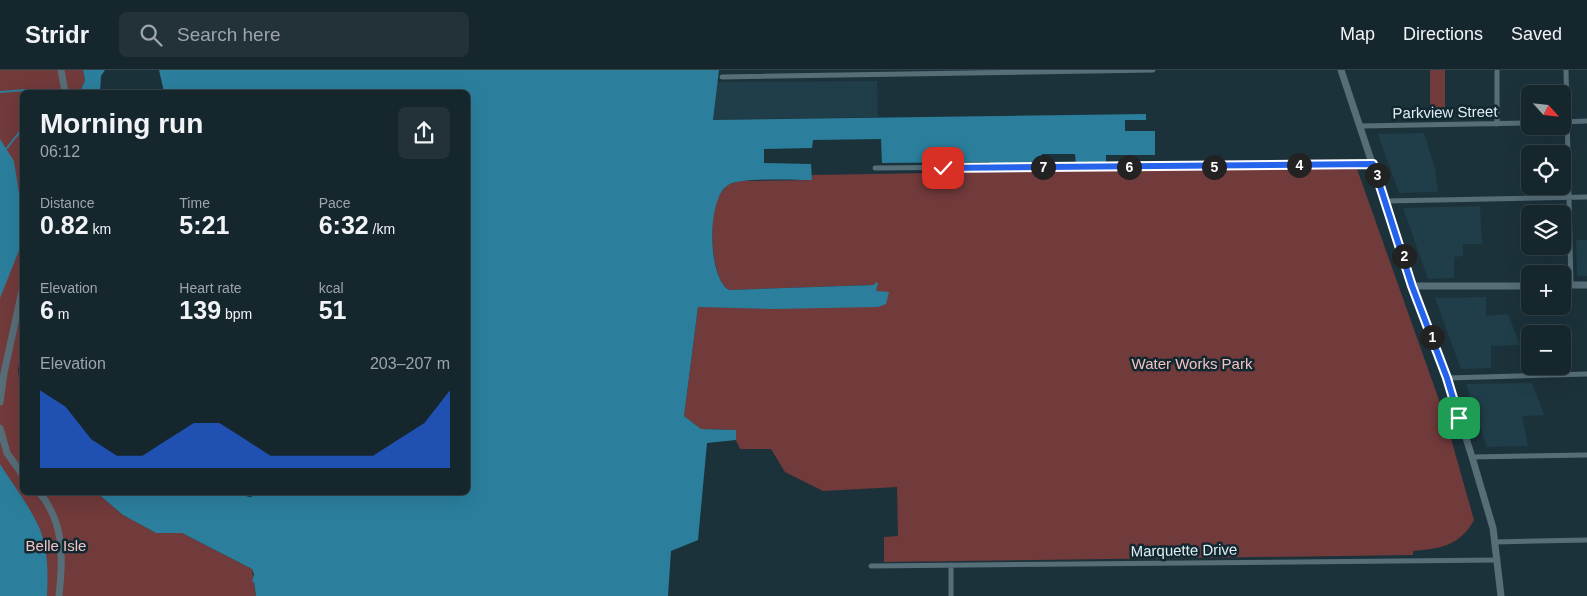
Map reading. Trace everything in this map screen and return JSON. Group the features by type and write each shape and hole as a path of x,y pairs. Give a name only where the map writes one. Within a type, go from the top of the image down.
{"main road":[{"path":"61,70 65,90"},
{"path":"1340,70 1386,201 1412,286 1447,378 1472,457 1496,542 1501,596"},
{"path":"1571,285 1587,285"},
{"path":"1412,286 1521,286"},
{"path":"0,402 4,373 20,301"},
{"path":"0,428 7,453 20,471"},
{"path":"41,495 52,512 61,538 62,561 59,596"}],"street":[{"path":"722,78 836,73 1153,70"},
{"path":"1497,70 1498,124"},
{"path":"1566,70 1566,85"},
{"path":"1571,122 1587,122"},
{"name":"Parkview Street","path":"1360,126 1521,123"},
{"path":"1566,135 1571,265"},
{"path":"875,168 1373,164"},
{"path":"1386,201 1587,196"},
{"path":"1447,378 1587,374"},
{"path":"1472,457 1587,455"},
{"path":"1496,542 1587,540"},
{"name":"Marquette Drive","path":"870,566 1498,560"},
{"path":"951,565 951,596"}],"shaded area":[{"path":"877,81 878,117 712,120 717,82"},
{"path":"1424,133 1435,168 1438,192 1399,193 1378,134"},
{"path":"1480,206 1482,244 1463,244 1463,256 1454,257 1454,278 1428,279 1403,208"},
{"path":"1576,240 1587,240 1587,276 1577,276"},
{"path":"1486,297 1486,316 1508,314 1520,345 1491,346 1491,368 1461,369 1435,298"},
{"path":"1532,383 1544,415 1522,416 1528,446 1487,447 1466,384"}],"green space":[{"name":"Belle Isle","path":"0,70 83,70 85,80 81,90 20,90 20,360 18,369 20,388 20,495 99,495 123,515 156,533 182,533 252,569 256,596 0,596"},
{"path":"1430,70 1445,70 1445,115 1430,116"},
{"name":"Water Works Park","path":"1356,166 1444,414 1474,520 1463,535 1441,547 1413,551 1413,555 884,562 884,537 898,536 897,487 823,491 785,472 771,449 740,449 736,440 735,430 701,429 684,416 698,307 813,308 876,291 874,285 729,290 723,285 719,276 714,253 712,228 715,206 727,185 739,181 811,180 812,175"}],"water":[{"path":"83,70 105,70 101,76 100,90 81,90 85,80"},
{"path":"159,70 719,70 713,120 1146,114 1146,120 1125,120 1125,131 1155,131 1155,155 1106,155 1106,165 1076,165 1075,154 1042,154 1042,166 990,167 990,162 882,163 881,139 813,140 812,148 764,149 764,163 811,164 812,180 735,182 728,185 721,193 713,221 712,239 717,271 722,283 729,290 874,285 876,282 878,283 876,291 889,292 886,304 878,307 773,309 698,307 684,416 701,429 736,430 736,440 707,443 698,540 671,551 668,596 256,596 254,582 252,582 254,574 252,569 182,533 156,533 123,515 99,495 241,495 250,497 257,495 470,495 470,90 164,90"},
{"path":"0,139 14,161 20,200 20,248 0,298"},
{"path":"0,464 40,529 46,552 48,581 47,596 0,596"}],"waterway":[{"path":"0,92 20,90"},
{"path":"7,148 20,132"}],"route":[{"path":"943,168 1214,167 1373,164 1412,286 1447,378 1459,418"}]}
